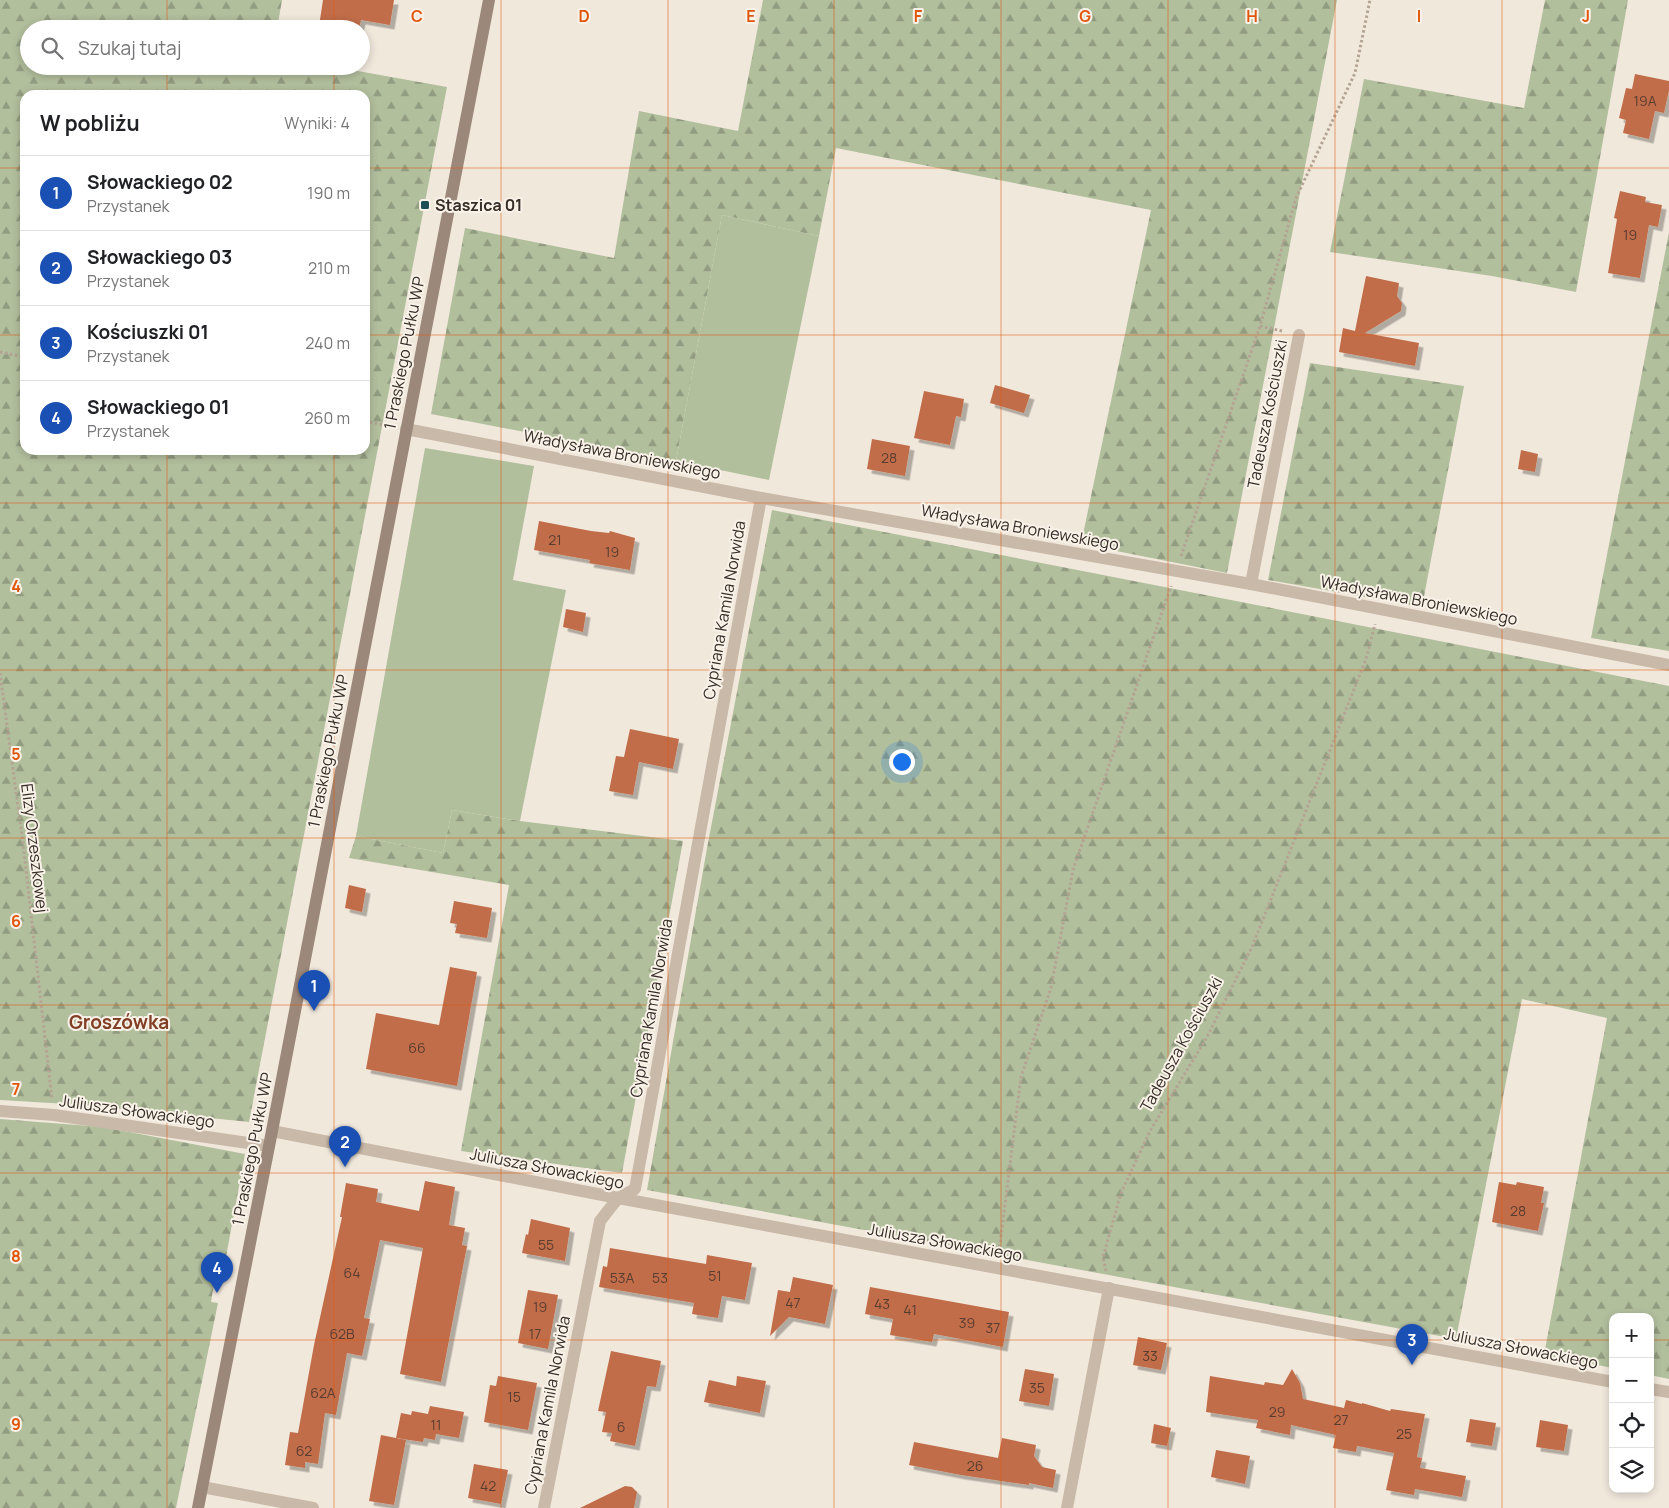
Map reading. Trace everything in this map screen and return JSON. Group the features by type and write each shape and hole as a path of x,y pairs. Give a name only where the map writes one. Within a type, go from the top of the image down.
{"street":[{"name":"1 Praskiego Pułku WP","path":"198,1508 270,1146 489,0"},
{"name":"Tadeusza Kościuszki","path":"1252,584 1299,335"},
{"name":"Władysława Broniewskiego","path":"406,429 761,498 1252,584 1669,665"},
{"name":"Cypriana Kamila Norwida","path":"544,1508 600,1221 618,1198 635,1189 761,498"},
{"name":"Juliusza Słowackiego","path":"0,1110 54,1115 270,1146"},
{"name":"Juliusza Słowackiego","path":"272,1131 618,1198 1609,1381"},
{"path":"1067,1508 1109,1288"},
{"path":"1654,1390 1669,1392"},
{"path":"202,1487 313,1508"}],"path":[{"name":"Tadeusza Kościuszki","path":"1299,335 1260,326 1296,198 1355,73 1370,0"},
{"path":"997,1268 1021,1077 1051,988 1073,870 1260,326"},
{"path":"0,352 20,356"},
{"path":"370,422 406,429"},
{"name":"Tadeusza Kościuszki","path":"1109,1288 1103,1257 1120,1194 1150,1131 1207,1037 1252,947 1366,660 1380,609"},
{"name":"Elizy Orzeszkowej","path":"0,673 23,843 54,1115"}],"green space":[{"path":"0,0 282,0 279,20 20,20 20,75 370,75 370,73 447,87 249,1122 85,1105 0,1100"},
{"path":"763,0 1337,0 1227,573 1081,544 1151,210 836,148 819,236 722,215 676,461 431,414 465,228 614,258 639,111 738,131"},
{"path":"1545,0 1628,0 1576,292 1492,276 1330,252 1364,79 1524,108"},
{"path":"722,215 819,236 769,480 676,461"},
{"path":"1669,232 1669,651 1591,638"},
{"path":"1310,363 1464,386 1422,607 1268,580"},
{"path":"425,448 534,466 513,580 566,590 520,821 452,810 443,853 356,836"},
{"path":"772,510 1669,686 1669,1379 1654,1376 1654,1313 1609,1313 1609,1367 1544,1355 1607,1018 1522,999 1456,1339 647,1190 707,848"},
{"path":"452,810 520,821 683,841 622,1173 461,1151 509,885 349,858 356,836 443,853"},
{"path":"0,1119 103,1127 245,1154 221,1284 214,1284 211,1302 218,1303 176,1508 0,1508"}],"building":[{"path":"323,0 394,0 390,25 370,22 370,20 320,20"},
{"path":"1635,74 1669,81 1664,113 1655,111 1649,139 1623,133 1626,120 1619,118 1626,88 1632,89"},
{"path":"1620,191 1646,197 1645,202 1662,205 1658,227 1649,225 1640,278 1608,273 1617,219 1614,218"},
{"path":"1366,276 1399,283 1397,296 1402,303 1401,311 1365,333 1419,343 1415,366 1339,352 1343,328 1355,331"},
{"path":"995,385 1030,395 1024,413 990,403"},
{"path":"924,391 964,399 961,417 956,416 950,445 914,438"},
{"path":"872,439 910,446 905,476 867,469"},
{"path":"1521,450 1538,454 1535,472 1518,469"},
{"path":"539,521 591,531 609,533 610,531 635,538 630,570 589,563 590,560 534,550"},
{"path":"566,609 586,613 583,632 563,627"},
{"path":"630,729 679,739 673,769 639,762 633,795 609,791 616,756 624,757"},
{"path":"349,885 366,889 362,912 345,908"},
{"path":"454,901 492,908 487,938 455,933 457,924 450,923"},
{"path":"450,967 477,972 457,1086 366,1069 376,1013 439,1025"},
{"path":"425,1181 455,1187 449,1225 465,1228 462,1245 467,1246 441,1382 400,1374 423,1248 380,1240 364,1318 370,1319 362,1356 347,1353 336,1415 325,1413 318,1464 305,1462 305,1468 285,1465 290,1432 298,1433 314,1345 342,1217 340,1217 346,1183 378,1189 376,1202 419,1211"},
{"path":"1499,1182 1516,1185 1517,1182 1544,1187 1541,1203 1544,1203 1538,1231 1492,1222"},
{"path":"531,1219 570,1228 565,1261 522,1253"},
{"path":"610,1248 706,1264 707,1255 752,1263 745,1300 722,1296 718,1318 692,1314 694,1303 599,1287 603,1266 607,1267"},
{"path":"793,1277 833,1285 825,1324 789,1317 770,1336 778,1290 790,1292"},
{"path":"870,1287 1009,1312 1003,1347 934,1334 932,1342 890,1335 893,1319 865,1314"},
{"path":"528,1290 558,1295 548,1349 518,1343"},
{"path":"1138,1337 1167,1343 1161,1370 1133,1365"},
{"path":"611,1351 661,1361 656,1387 647,1386 635,1446 610,1441 612,1433 602,1432 606,1412 598,1411"},
{"path":"1025,1369 1054,1374 1049,1406 1019,1401"},
{"path":"1292,1369 1300,1383 1303,1399 1344,1408 1346,1400 1390,1411 1391,1409 1425,1414 1417,1457 1422,1458 1420,1468 1466,1476 1462,1497 1415,1489 1414,1495 1386,1490 1394,1453 1357,1446 1356,1452 1333,1448 1336,1435 1291,1425 1290,1435 1256,1428 1258,1420 1206,1412 1210,1376 1264,1385 1265,1382 1283,1385"},
{"path":"498,1376 537,1383 528,1430 484,1422 490,1385 496,1386"},
{"path":"737,1376 766,1381 760,1413 704,1402 709,1380 736,1386"},
{"path":"430,1406 464,1412 459,1438 436,1434 435,1440 424,1438 423,1442 396,1438 401,1413 411,1415 412,1411 428,1414"},
{"path":"1470,1419 1496,1423 1492,1446 1466,1442"},
{"path":"1540,1420 1568,1425 1564,1451 1536,1447"},
{"path":"1154,1424 1171,1428 1167,1446 1151,1443"},
{"path":"381,1435 406,1440 394,1505 369,1501"},
{"path":"1002,1438 1036,1445 1034,1456 1042,1467 1056,1470 1053,1488 1029,1483 1029,1485 961,1475 909,1465 914,1442 998,1458"},
{"path":"1216,1450 1250,1456 1245,1484 1211,1477"},
{"path":"474,1464 508,1470 501,1504 468,1498"},
{"path":"625,1486 632,1487 637,1492 634,1508 580,1508"}],"place":[{"name":"Staszica 01","path":"425,205"},
{"name":"Słowackiego 02","path":"314,1011"},
{"name":"Słowackiego 03","path":"345,1167"},
{"name":"Słowackiego 01","path":"217,1293"},
{"name":"Kościuszki 01","path":"1412,1365"}],"district":[{"name":"Groszówka","path":"119,1022"}]}
